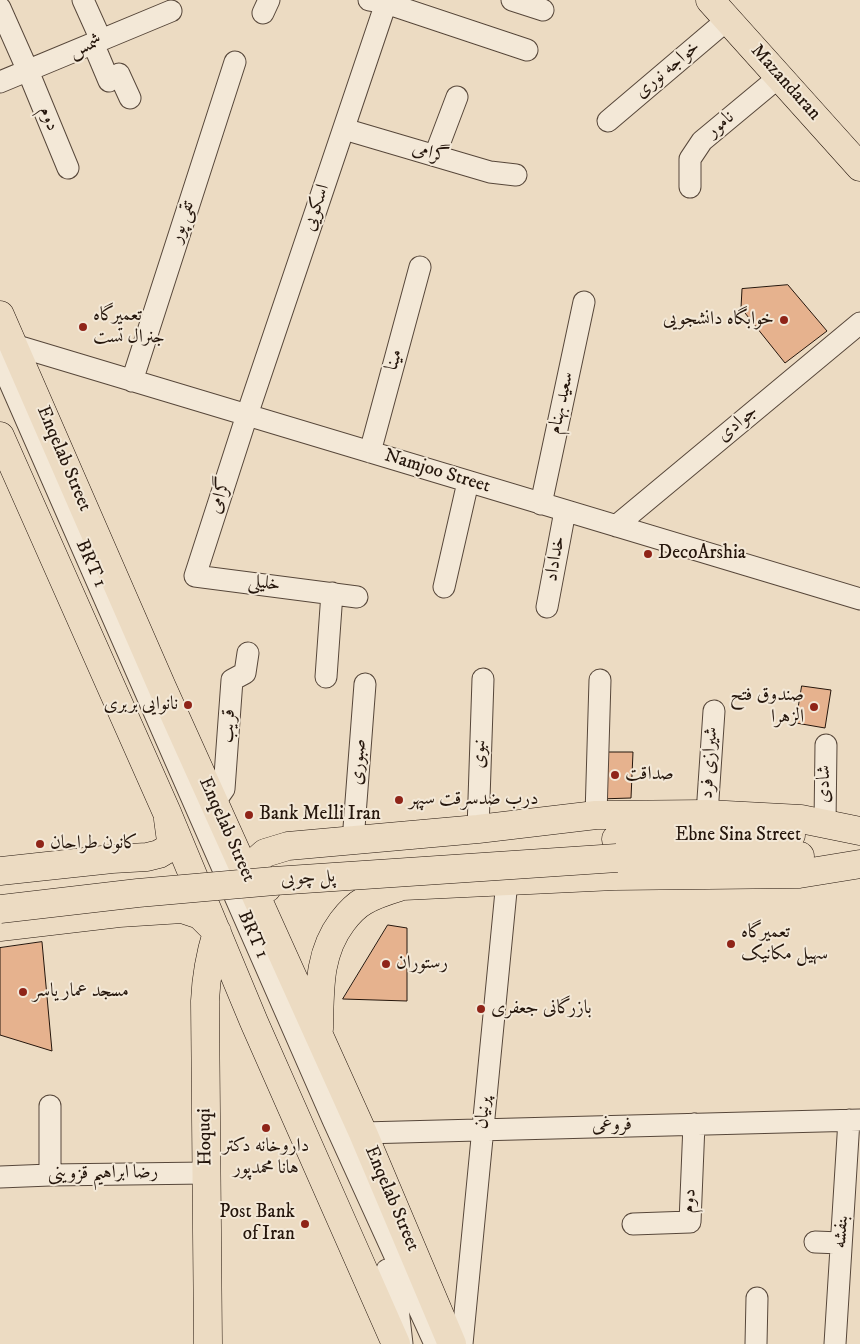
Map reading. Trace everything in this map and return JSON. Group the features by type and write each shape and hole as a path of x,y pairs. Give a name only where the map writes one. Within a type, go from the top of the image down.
{"main road":[{"name":"Mazandaran","path":"719,10 860,166"},
{"name":"Enqelab Street","path":"0,315 7,353 162,687 363,1132 452,1344"},
{"path":"0,436 168,815 254,1022 396,1344"},
{"path":"218,811 244,836 262,843 288,846 478,829 596,815 707,814 801,818 860,831"},
{"path":"0,870 147,857 159,854 169,848 172,841 168,815"},
{"name":"Ebne Sina Street","path":"616,848 665,836 814,835 860,831"},
{"path":"288,846 265,853 256,861 254,872 260,884 272,890 614,876 799,874 860,863"},
{"name":"Ebne Sina Street","path":"616,848 682,855 806,856 860,863"},
{"name":"پل چوبی","path":"0,891 286,862 616,848"},
{"name":"پل چوبی","path":"0,909 138,893 616,848"},
{"path":"112,859 147,864 156,872 157,888 148,899 119,913"},
{"path":"319,1035 321,977 330,940 349,912 363,901 403,886"},
{"path":"0,927 119,913 182,909 200,915 217,932"},
{"name":"Hoquqi","path":"208,1344 204,1000 209,960 217,932"}],"street":[{"path":"84,0 109,80 120,74 130,98"},
{"path":"512,0 543,10"},
{"path":"381,1 527,50"},
{"name":"اسکویی","path":"247,416 344,129 381,1"},
{"name":"دوم","path":"0,8 68,168"},
{"name":"خواجه نوری","path":"608,121 719,10"},
{"name":"شمس","path":"0,82 171,11"},
{"name":"تقی پور","path":"132,381 235,62"},
{"name":"نامور","path":"690,187 690,158 702,141 779,77"},
{"path":"435,156 456,97"},
{"name":"گرامی","path":"344,129 490,172 516,175"},
{"name":"مینا","path":"370,452 420,267"},
{"name":"سعید بهنام","path":"541,504 584,302"},
{"name":"جوادی","path":"616,526 860,322"},
{"name":"Namjoo Street","path":"7,353 132,381 860,599"},
{"name":"BRT 1","path":"7,353 333,1120 435,1344"},
{"name":"BRT 1","path":"0,394 396,1291 402,1344"},
{"name":"گرامی","path":"195,576 247,416"},
{"path":"444,587 468,482"},
{"name":"خداداد","path":"547,608 565,511"},
{"name":"خلیلی","path":"195,576 357,597"},
{"path":"326,677 332,593"},
{"name":"قریب","path":"218,811 224,789 232,680 245,673 248,653"},
{"name":"نبوی","path":"478,829 483,679"},
{"path":"596,815 600,680"},
{"name":"صبوری","path":"353,841 365,684"},
{"name":"شیرازی فرد","path":"707,814 714,711"},
{"name":"شادی","path":"825,823 826,745"},
{"name":"پرنیان","path":"462,1344 507,881"},
{"path":"50,1106 50,1174"},
{"name":"فروغی","path":"363,1132 855,1120"},
{"name":"بنفشه","path":"835,1344 841,1243 852,1201 855,1120"},
{"name":"دوم","path":"633,1224 690,1222 694,1124"},
{"name":"رضا ابراهیم قزوینی","path":"0,1177 50,1174 206,1174"},
{"path":"815,1242 841,1243"},
{"path":"756,1344 757,1298"}],"building":[{"name":"خوابگاه دانشجویی","path":"788,285 827,331 785,363 741,308 742,289"},
{"name":"صندوق فتح الزهرا","path":"802,686 831,690 825,728 796,723"},
{"name":"صداقت","path":"599,752 633,752 631,798 599,799"},
{"name":"رستوران","path":"388,925 407,928 407,1001 343,999"},
{"name":"مسجد عمار یاسر","path":"42,942 52,1051 0,1035 0,948"}],"place":[{"name":"خوابگاه دانشجویی","path":"784,320"},
{"name":"تعمیرگاه جنرال تست","path":"83,327"},
{"name":"DecoArshia","path":"648,554"},
{"name":"نانوایی بربری","path":"188,705"},
{"name":"صندوق فتح الزهرا","path":"814,707"},
{"name":"صداقت","path":"615,775"},
{"name":"درب ضدسرقت سپهر","path":"399,800"},
{"name":"Bank Melli Iran","path":"249,815"},
{"name":"کانون طراحان","path":"40,844"},
{"name":"تعمیرگاه سهیل مکانیک","path":"731,944"},
{"name":"رستوران","path":"386,964"},
{"name":"مسجد عمار یاسر","path":"23,992"},
{"name":"بازرگانی جعفری","path":"481,1009"},
{"name":"داروخانه دکتر هانا محمدپور","path":"266,1128"},
{"name":"Post Bank of Iran","path":"305,1224"}]}
